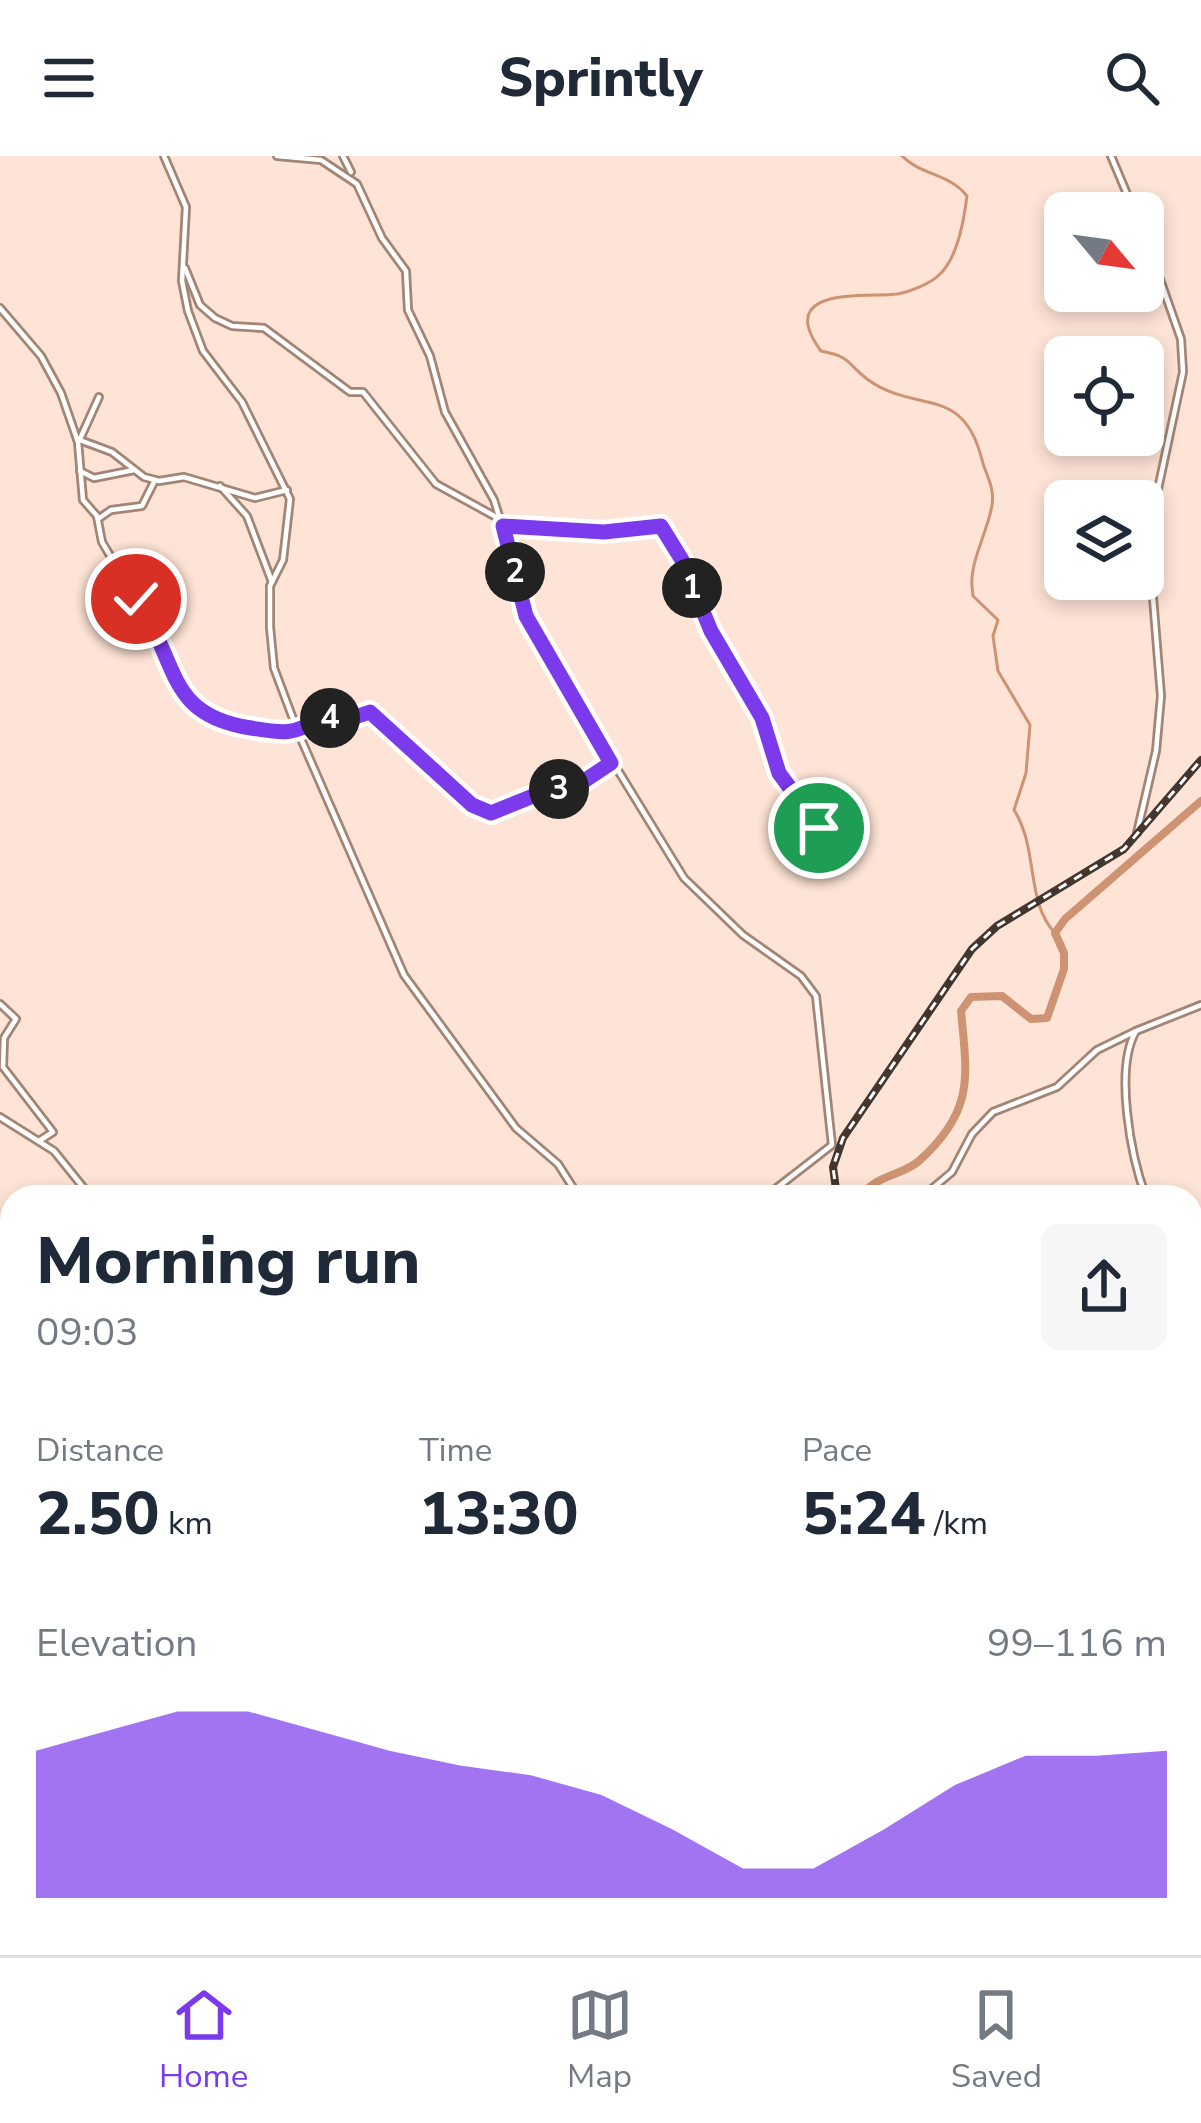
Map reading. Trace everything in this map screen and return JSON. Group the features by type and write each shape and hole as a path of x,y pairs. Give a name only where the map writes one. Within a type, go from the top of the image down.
{"street":[{"path":"164,156 186,207 183,262 188,311 202,351 242,403 287,490 280,566 272,582"},
{"path":"278,156 321,160 353,177"},
{"path":"343,156 382,238 406,271 408,310 430,356 445,412 477,463 501,522 526,616 684,878 743,935 806,981 817,996 832,1144 780,1185"},
{"path":"1115,158 1127,192"},
{"path":"183,262 200,305 215,318 232,326 264,328 350,392 364,392 436,484 501,522 604,532 638,525 666,531 711,631 762,718 779,773 794,786 834,850"},
{"path":"1137,833 1156,751 1161,696 1148,536 1183,372 1181,340 1164,291"},
{"path":"0,308 41,356 78,439 83,500 98,519 102,542 153,628 191,708 213,720 274,736 298,732 321,718 343,721 370,712 488,813 548,790 572,789 611,763"},
{"path":"78,439 99,397"},
{"path":"78,439 155,479 177,476 206,488 220,486 255,498 287,490"},
{"path":"80,471 94,478 136,469"},
{"path":"98,519 111,510 142,506 155,479"},
{"path":"220,486 247,516 267,562 272,582 274,668 404,975 516,1128 558,1164 572,1185"},
{"path":"267,562 280,566"},
{"path":"0,1004 16,1019 2,1048 3,1066 53,1132 39,1141"},
{"path":"936,1185 954,1170 972,1134 992,1112 1057,1088 1097,1050 1201,1005"},
{"path":"1136,1031 1123,1065 1143,1185"},
{"path":"0,1117 74,1169 84,1185"}],"waterway":[{"path":"902,156 967,196 951,259 935,278 913,289 847,296 816,305 808,315 809,330 821,351 844,358 885,390 950,410 974,436 993,499 974,566 973,596 998,620 993,636 998,671 1030,725 1026,773 1014,810 1027,841 1039,906 1055,933"},
{"path":"873,1185 920,1160 938,1142 959,1108 965,1074 961,1011 971,997 1002,996 1031,1019 1047,1018 1064,969 1064,953 1055,933 1065,919 1201,801"}],"railway":[{"path":"835,1185 833,1167 843,1138 972,949 997,926 1124,849 1201,760"}],"route":[{"path":"136,599 191,708 210,719 274,736 298,732 325,717 338,722 370,712 391,726 472,805 491,813 548,790 572,789 611,763 526,616 503,526 604,532 661,526 682,560 711,631 762,718 779,773 789,780 819,828"}]}
